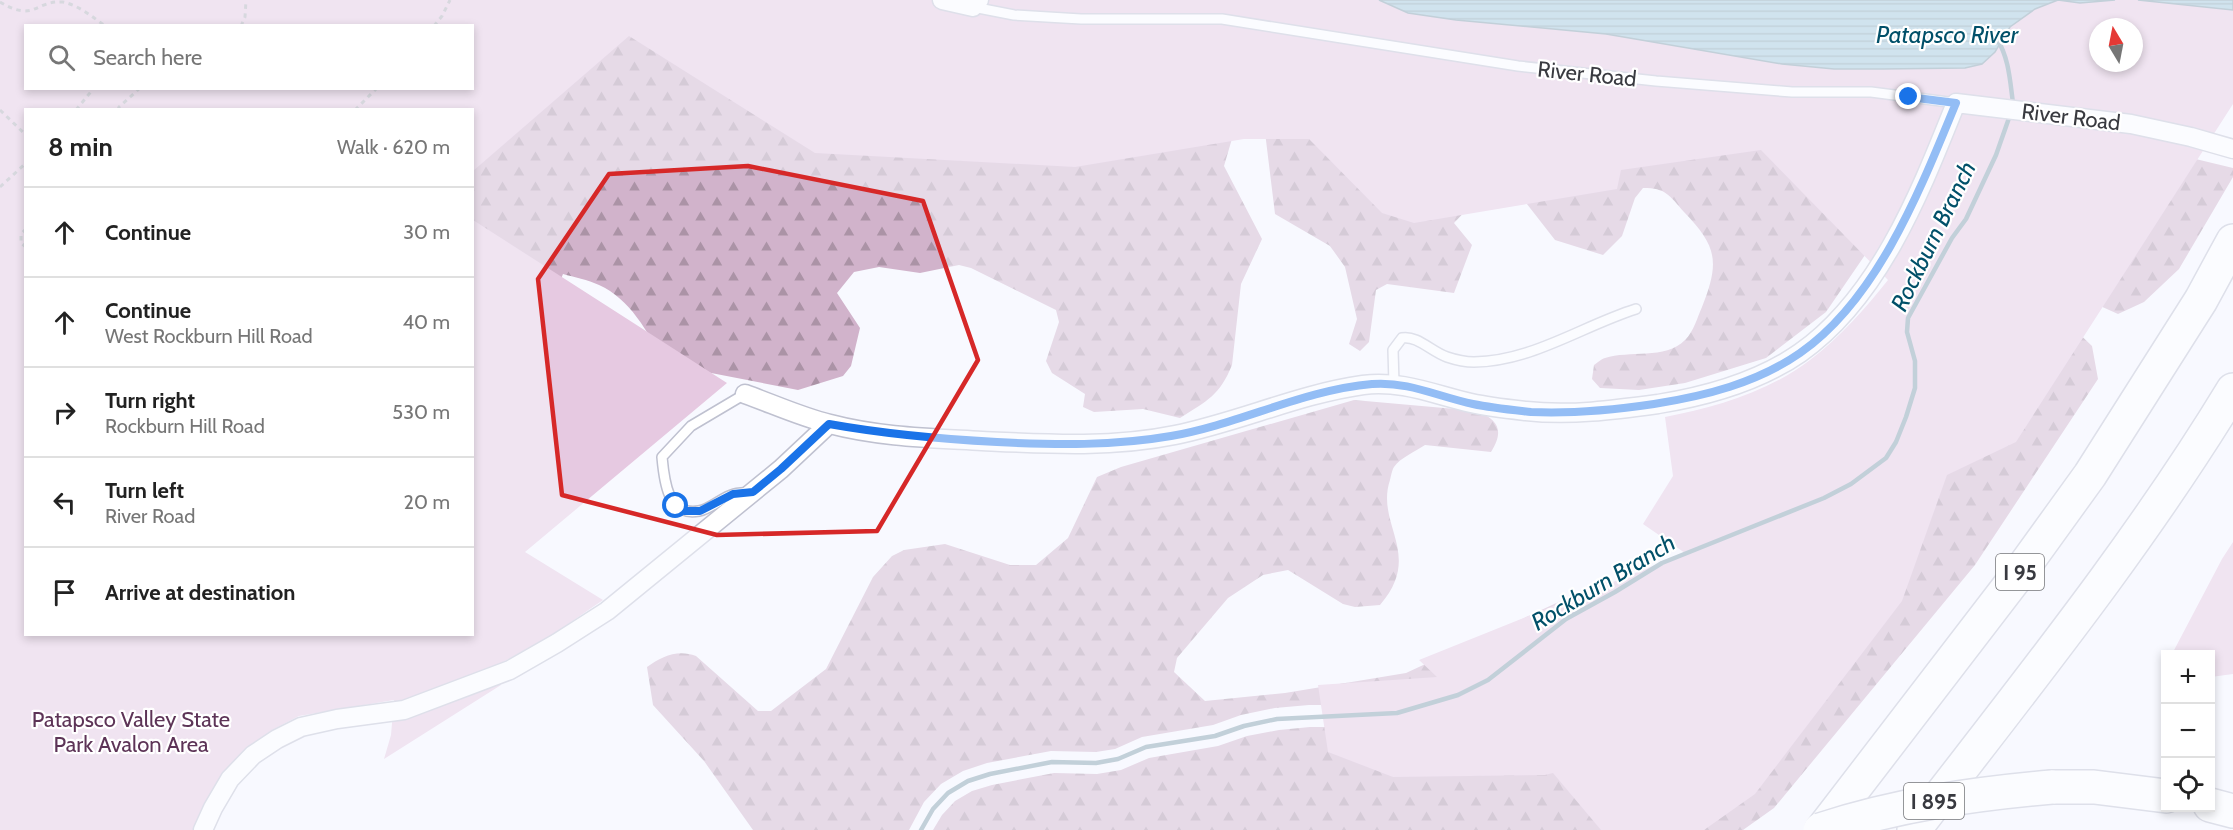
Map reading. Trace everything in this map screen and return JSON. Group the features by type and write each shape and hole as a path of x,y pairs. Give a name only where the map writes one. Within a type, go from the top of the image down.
{"highway":[{"name":"I 95","path":"1821,830 2020,572 2090,475 2201,300 2233,241"},
{"path":"1914,830 2091,599 2149,519 2233,390"},
{"name":"I 895","path":"1821,830 1900,807 1994,792 2052,787 2094,787 2161,795"},
{"path":"2215,807 2233,811"}],"street":[{"name":"River Road","path":"942,0 976,3"},
{"name":"River Road","path":"1956,103 2131,124 2233,149"},
{"path":"745,394 829,424 879,433 944,439 1051,444 1132,441 1173,436 1335,389 1374,384 1394,384 1473,404 1529,411 1582,413 1686,399 1734,386 1769,372 1802,352 1830,327 1860,294 1889,249 1922,186 1956,103"},
{"path":"203,830 230,779 253,755 277,739 310,725 404,710 510,670 607,611 781,469 829,424"}],"lane":[{"name":"River Road","path":"976,3 1014,15 1081,19 1222,19 1518,66 1656,81 1792,92 1871,92 1956,103"},
{"path":"1394,384 1393,350 1402,338 1411,337 1447,357 1476,362 1499,359 1545,347 1608,318 1636,309"},
{"path":"745,394 691,426 662,457 664,484 676,506 685,511 700,511 733,494 753,492"}],"path":[{"path":"242,24 246,16 246,0"},
{"path":"436,24 450,0"},
{"path":"0,2 15,11 26,11 48,2 63,2 85,11 102,24"},
{"path":"78,108 92,90"},
{"path":"118,108 138,90"},
{"path":"357,108 374,90"},
{"path":"0,110 24,133"},
{"path":"0,187 24,165"},
{"path":"24,231 21,234 21,243 24,245"}],"highlighted area":[{"path":"748,166 923,201 978,360 877,531 717,535 562,495 538,279 609,174"}],"green space":[{"name":"Patapsco Valley State Park Avalon Area","path":"0,0 2233,0 2233,104 2016,442 1947,475 1902,601 1755,794 1704,830 1601,830 1553,773 1393,777 1328,752 1318,685 1437,677 1419,660 1685,553 1643,524 1673,476 1665,417 1703,409 1741,397 1794,371 1842,332 1888,280 1761,150 1621,170 1617,189 1414,223 1382,213 1309,139 1244,139 1075,167 815,153 629,36 474,170 474,108 24,108 24,636 474,636 474,221 727,383 525,552 603,600 552,635 494,667 501,685 384,759 391,735 394,700 299,716 272,730 248,748 206,805 194,830 0,830"},
{"path":"136,0 1806,100 1891,217 1826,312 1766,358 1685,383 1639,390 1600,388 1592,379 1594,365 1615,356 1657,352 1677,346 1691,333 1708,291 1713,266 1709,245 1695,224 1662,191 1643,188 1635,198 1622,236 1603,255 1555,240 1523,199 1472,204 1454,223 1472,245 1454,293 1387,284 1376,290 1369,342 1360,351 1349,344 1357,319 1345,267 1330,246 1275,214 1264,124 1236,125 1224,166 1262,239 1241,284 1232,365 1223,384 1212,396 1180,418 1143,409 1094,412 1083,407 1085,394 1052,373 1046,361 1059,322 1056,310 971,268 959,265 920,273 879,267 854,272 837,293 860,328 851,366 843,376 798,390 675,366 663,361 637,317 620,299 599,285 563,274 540,330 474,447 474,108 472,108 472,90 474,90 474,24 133,24"},
{"path":"2096,135 2233,168 2233,177 2179,269 2144,302 2118,314 2078,296 2018,275 2092,346 2098,379 1975,565 1774,808 1743,830 933,830 942,815 955,801 972,791 992,785 1054,773 1097,774 1121,770 1149,758 1218,746 1247,736 1279,730 1310,727 1370,727 1667,573"},
{"path":"1354,400 1478,411 1491,419 1497,427 1495,445 1491,452 1425,445 1394,467 1387,496 1388,511 1399,555 1398,570 1392,587 1380,605 1355,607 1343,604 1288,570 1263,575 1228,598 1177,658 1174,672 1205,701 1285,693 1406,673 1608,579 1609,583 1560,610 1511,649 1369,705 1309,705 1275,708 1241,715 1213,725 1142,737 1115,749 1096,752 1051,751 987,763 963,771 941,784 924,802 909,830 753,830 704,761 653,705 647,667 664,657 683,653 696,656 758,711 771,711 826,669 873,577 892,556 904,550 945,544 1010,565 1036,565 1068,538 1097,477 1121,467"},
{"path":"2233,542 2233,674 2215,676 2215,650 2174,650"}],"water":[{"name":"Patapsco River","path":"1379,0 2058,0 2035,9 2010,27 1995,52 1982,64 1965,68 1834,69 1782,64 1606,34 1456,20 1408,13"},
{"path":"2058,0 2115,0 2080,3"},
{"path":"2138,0 2233,0 2233,10"}],"waterway":[{"path":"1997,39 2007,62 2013,103"},
{"name":"Rockburn Branch","path":"921,830 933,809 948,793 968,781 990,774 1052,762 1096,763 1118,759 1146,747 1215,736 1244,726 1277,719 1397,713 1458,695 1488,680 1566,619 1662,563 1824,498 1851,484 1886,458 1896,442 1915,388 1915,361 1907,332 1908,318 1952,238 1966,219 1996,155 2009,118"}],"route":[{"path":"676,506 685,511 700,511 733,494 753,492 829,424 879,433 944,439 1086,444 1173,436 1335,389 1374,384 1399,384 1473,404 1529,411 1582,413 1686,399 1734,386 1769,372 1802,352 1830,327 1860,294 1889,249 1922,186 1956,103 1909,97"}]}
